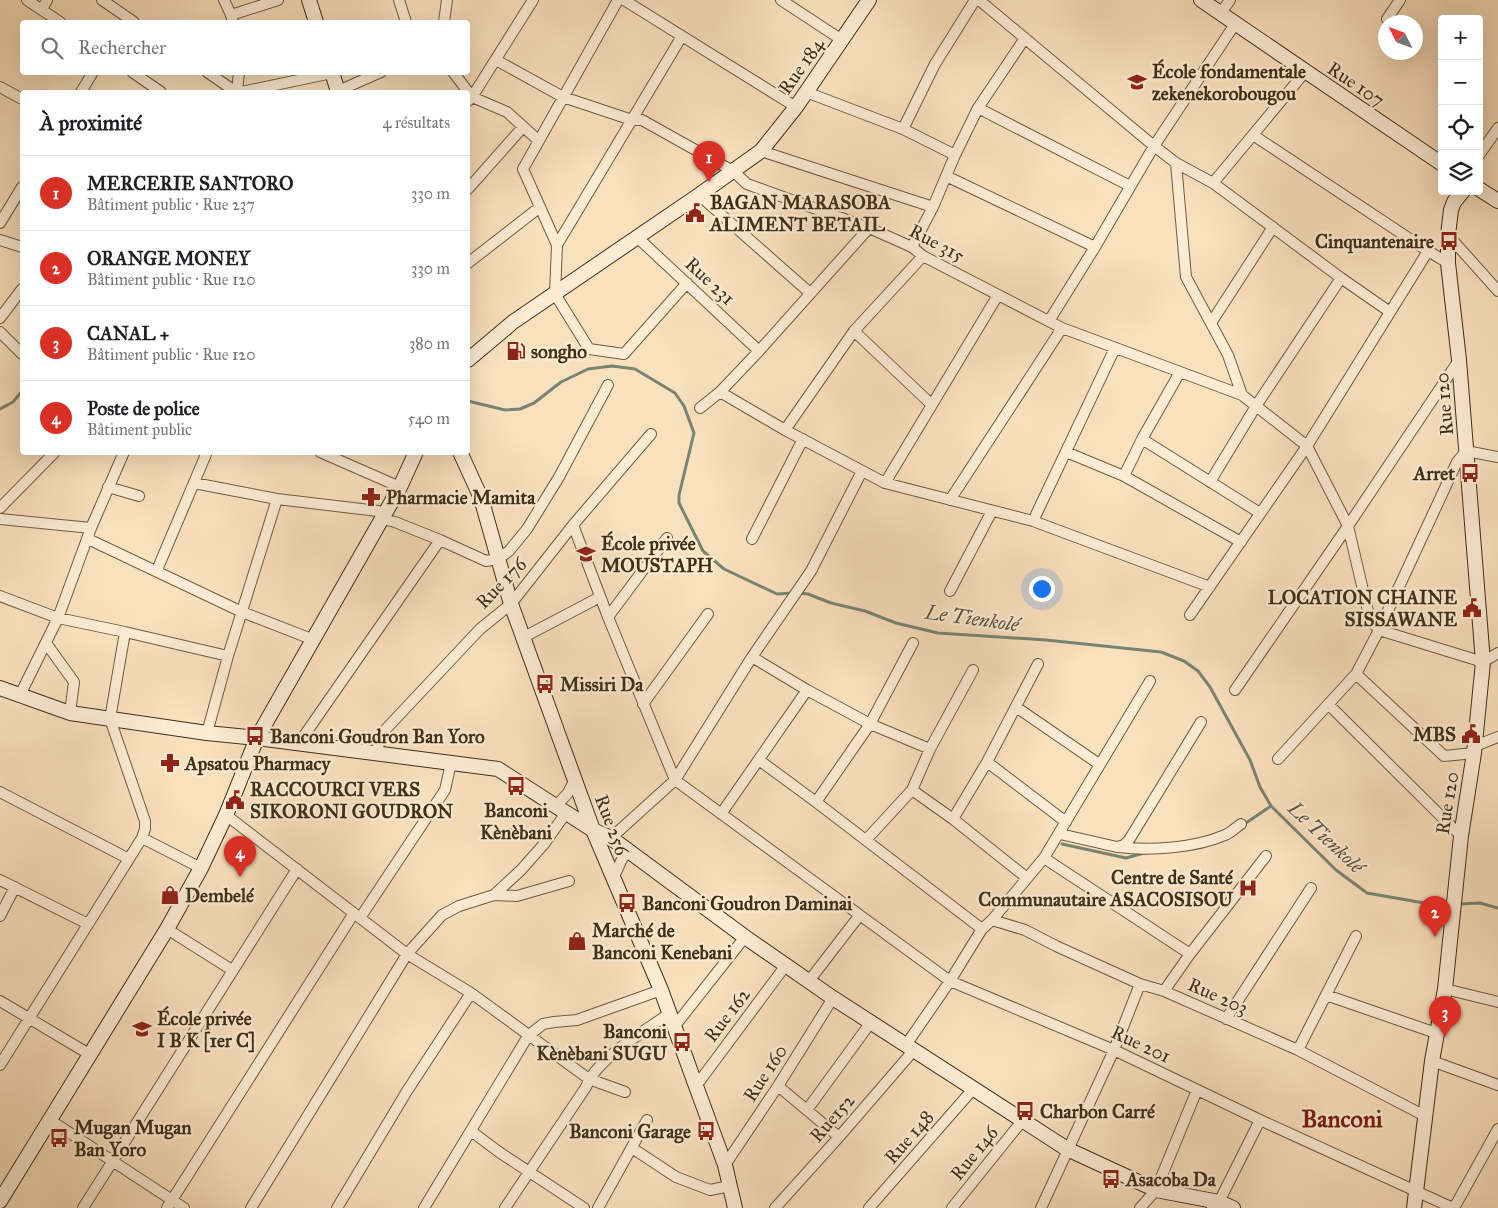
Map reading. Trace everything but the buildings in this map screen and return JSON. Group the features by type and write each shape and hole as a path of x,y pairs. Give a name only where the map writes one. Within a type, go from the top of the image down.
{"street":[{"path":"27,0 45,5 58,20"},
{"path":"102,0 131,20"},
{"path":"224,0 232,19 278,0"},
{"path":"309,0 315,20"},
{"path":"399,0 405,20"},
{"path":"444,20 447,0"},
{"path":"533,0 470,99 507,112 539,141"},
{"path":"618,0 523,169 557,245 555,294 589,349 624,354 687,283"},
{"path":"624,0 796,107"},
{"path":"781,0 842,40"},
{"name":"Rue 184","path":"470,358 513,322 638,238 761,151 796,107 869,0"},
{"path":"903,130 935,64 975,0"},
{"path":"979,0 1176,163 1213,183 1390,312"},
{"name":"Rue 107","path":"1201,0 1438,161"},
{"path":"1220,14 1230,0"},
{"path":"1390,15 1400,0"},
{"path":"1049,321 1154,146 1235,24"},
{"path":"557,245 682,36"},
{"path":"912,248 933,207 978,108 1025,38"},
{"name":"Rue 315","path":"496,60 564,97 632,120 642,120 733,171 747,184 869,228 912,248 923,256 1062,328 1242,396 1307,446"},
{"path":"1213,183 1305,72"},
{"path":"82,90 91,75"},
{"path":"136,75 158,90"},
{"path":"212,75 235,90"},
{"path":"238,90 239,75"},
{"path":"248,90 322,75"},
{"path":"333,75 337,90"},
{"path":"342,90 375,75"},
{"path":"456,75 465,90"},
{"path":"0,87 20,98"},
{"path":"806,92 903,130 955,155"},
{"path":"978,108 1130,186"},
{"path":"470,187 523,127"},
{"path":"1483,150 1498,128"},
{"path":"1253,135 1448,263"},
{"path":"761,151 933,207"},
{"path":"1176,163 1186,277 1228,355 1242,396"},
{"path":"946,176 1095,247"},
{"path":"1483,192 1498,201"},
{"path":"0,223 20,193"},
{"path":"699,195 810,293"},
{"path":"1460,195 1454,202 1448,228 1498,291"},
{"path":"470,261 540,207"},
{"path":"1210,323 1273,227"},
{"path":"700,408 720,392 759,351 869,228"},
{"name":"Rue 120","path":"1414,1208 1432,1061 1445,988 1460,836 1474,750 1482,662 1459,360 1448,263 1448,228"},
{"name":"Rue 231","path":"638,238 759,351"},
{"path":"0,240 20,245"},
{"path":"1190,615 1307,446 1428,251"},
{"path":"784,430 854,332 923,256"},
{"path":"1210,482 1256,406 1341,278"},
{"path":"0,318 20,293"},
{"path":"885,483 998,295"},
{"path":"950,500 1062,328"},
{"path":"0,332 20,352"},
{"path":"854,332 932,405"},
{"path":"1033,521 1115,348"},
{"path":"1235,690 1459,360"},
{"path":"1124,476 1142,439 1180,372"},
{"path":"194,482 276,499 384,515 486,561 498,559 509,551 527,529 559,477 608,385"},
{"path":"720,392 784,430 885,483 1033,521 1210,587"},
{"name":"Rue 176","path":"375,753 385,730 480,630 511,604 573,525 651,434"},
{"path":"752,540 803,439"},
{"path":"1142,439 1260,513"},
{"path":"1307,446 1348,526 1370,620 1379,630 1482,662 1498,653"},
{"path":"1278,759 1356,674 1379,630 1457,462 1466,451 1497,455"},
{"path":"1066,452 1124,476 1241,542"},
{"path":"0,508 52,455"},
{"path":"20,695 58,618 91,528 123,455"},
{"path":"157,570 206,455"},
{"path":"327,455 400,487"},
{"path":"0,1200 167,929 201,868 226,815 257,738 400,487 415,455"},
{"name":"Rue 256","path":"461,455 481,498 511,604 593,830 670,1013 725,1165 736,1208"},
{"path":"611,838 674,780 752,657 811,572 862,471"},
{"path":"108,488 139,496"},
{"path":"207,733 228,656 276,499"},
{"path":"950,591 992,511"},
{"path":"0,519 91,528"},
{"path":"573,525 674,780"},
{"path":"608,617 667,538"},
{"path":"88,539 157,570 242,612 314,640"},
{"path":"299,743 440,540"},
{"path":"0,596 58,618 228,656"},
{"path":"524,637 600,597"},
{"path":"643,704 708,614"},
{"path":"0,1065 142,838 145,829 145,821 110,719 125,632"},
{"path":"46,642 74,682 70,713"},
{"path":"816,802 870,724 913,642"},
{"path":"752,657 806,690 870,724 930,749"},
{"path":"953,819 987,762 1038,664"},
{"path":"866,840 912,790 930,749 973,670"},
{"path":"1356,674 1444,756 1474,750 1498,737"},
{"name":"Rue152","path":"775,1208 839,1137 910,1047 982,929 992,920 1044,858 1060,834 1150,681"},
{"path":"1,690 70,713 207,733 498,769 593,830 611,838 833,998 1067,1149 1156,1190 1233,1208"},
{"path":"721,814 806,690"},
{"path":"1329,705 1460,836"},
{"path":"1016,707 1100,764"},
{"path":"1117,847 1124,845 1129,840 1201,722"},
{"path":"759,760 982,929"},
{"path":"987,762 1066,822"},
{"path":"170,1204 357,916 445,790 451,763"},
{"path":"494,895 527,864 544,844 575,779"},
{"name":"Rue 201","path":"674,780 950,981 1114,1050 1260,1120 1454,1208"},
{"path":"912,790 953,819 1027,878"},
{"path":"0,792 129,859"},
{"path":"226,815 407,954 471,993 589,1079 625,1092"},
{"path":"1060,834 1117,847 1140,850 1180,846 1227,835 1241,824"},
{"path":"142,838 201,868"},
{"path":"613,879 628,850"},
{"path":"1164,991 1190,954 1266,856"},
{"path":"1044,858 1190,954"},
{"path":"83,1208 297,869"},
{"path":"0,880 88,924"},
{"path":"251,1208 407,954 442,915 459,906 494,895 517,896 568,882"},
{"path":"0,916 15,887"},
{"path":"1226,1020 1312,888"},
{"path":"809,981 859,916"},
{"name":"Rue 203","path":"992,920 1025,930 1140,984 1164,991 1226,1020 1298,1050 1425,1116"},
{"path":"167,929 232,970"},
{"path":"674,1027 745,936"},
{"path":"1298,1050 1356,936"},
{"name":"Rue 162","path":"696,1086 786,965"},
{"path":"1041,1208 1114,1050 1140,984"},
{"path":"1445,988 1498,1002"},
{"path":"424,1208 528,1036 543,1024 577,1020 661,990"},
{"path":"337,1208 407,1091 471,993"},
{"path":"1326,995 1436,1033"},
{"name":"Rue 160","path":"725,1165 778,1086 833,998"},
{"path":"0,1000 89,1054"},
{"path":"505,1208 586,1087 589,1079 611,1055 670,1013"},
{"path":"807,1110 871,1022"},
{"path":"1432,1061 1498,1085"},
{"path":"778,1086 839,1137"},
{"name":"Rue 148","path":"869,1208 974,1088"},
{"path":"1140,1208 1156,1190 1197,1090"},
{"path":"50,1120 112,1161 170,1204 184,1208"},
{"path":"598,1208 647,1120"},
{"name":"Rue 146","path":"952,1208 1022,1120"},
{"path":"1216,1205 1260,1120"},
{"path":"1454,1208 1498,1129"},
{"path":"471,1131 584,1208"},
{"path":"632,1148 676,1177 710,1190 730,1186"}],"waterway":[{"name":"Le Tienkolé","path":"470,401 505,410 520,409 534,403 561,382 588,369 612,366 635,369 675,393 684,406 694,433 679,495 679,503 703,551 724,569 777,594 793,593"},
{"name":"Le Tienkolé","path":"0,409 13,402 20,393"},
{"name":"Le Tienkolé","path":"799,593 865,611 896,623 938,633 1046,640 1161,652 1184,661 1198,671 1210,687 1250,760 1260,787 1271,806 1336,870 1367,893 1430,904 1450,904"},
{"path":"1243,825 1271,806"},
{"path":"1062,844 1126,858 1144,853"},
{"name":"Le Tienkolé","path":"1459,904 1480,903 1498,908"}],"place":[{"name":"École fondamentale zekenekorobougou","path":"1137,82"},
{"name":"MERCERIE SANTORO","path":"709,182"},
{"name":"BAGAN MARASOBA ALIMENT BETAIL","path":"695,213"},
{"name":"Cinquantenaire","path":"1449,241"},
{"name":"songho","path":"516,351"},
{"name":"Arret","path":"1470,473"},
{"name":"Pharmacie Mamita","path":"371,497"},
{"name":"École privée MOUSTAPH","path":"586,554"},
{"name":"LOCATION CHAINE SISSAWANE","path":"1472,608"},
{"name":"Missiri Da","path":"545,684"},
{"name":"MBS","path":"1471,734"},
{"name":"Banconi Goudron Ban Yoro","path":"255,736"},
{"name":"Apsatou Pharmacy","path":"170,763"},
{"name":"Banconi Kènèbani","path":"516,786"},
{"name":"RACCOURCI VERS SIKORONI GOUDRON","path":"235,800"},
{"name":"Poste de police","path":"240,877"},
{"name":"Centre de Santé Communautaire ASACOSISOU","path":"1248,888"},
{"name":"Dembelé","path":"170,895"},
{"name":"Banconi Goudron Daminai","path":"627,903"},
{"name":"ORANGE MONEY","path":"1435,937"},
{"name":"Marché de Banconi Kenebani","path":"577,941"},
{"name":"École privée I B K [1er C]","path":"142,1029"},
{"name":"CANAL +","path":"1445,1037"},
{"name":"Banconi Kènèbani SUGU","path":"682,1042"},
{"name":"Charbon Carré","path":"1025,1111"},
{"name":"Banconi Garage","path":"706,1131"},
{"name":"Mugan Mugan Ban Yoro","path":"59,1138"},
{"name":"Asacoba Da","path":"1111,1179"}],"district":[{"name":"Banconi","path":"1342,1119"}]}
